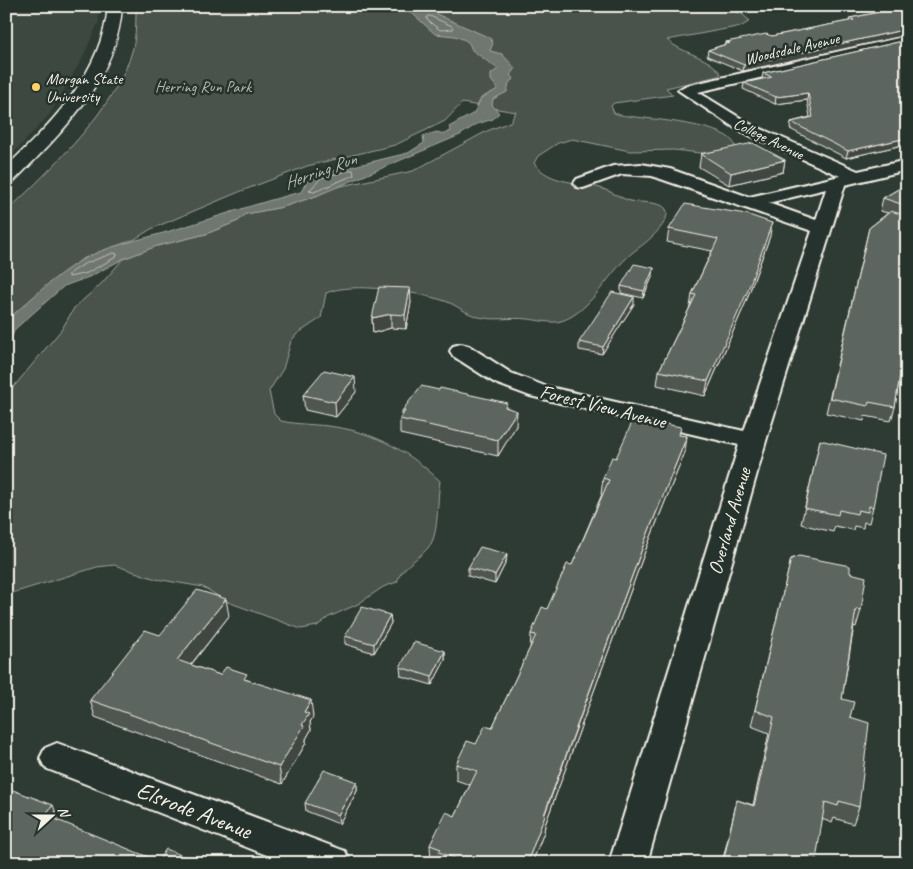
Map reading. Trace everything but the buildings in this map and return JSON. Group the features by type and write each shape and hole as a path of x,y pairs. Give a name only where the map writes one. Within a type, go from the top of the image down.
{"main road":[{"path":"6,178 40,145 86,85 107,50 114,28 115,6"}],"street":[{"name":"Woodsdale Avenue","path":"685,90 907,40"},
{"name":"College Avenue","path":"685,90 751,131 847,179"},
{"path":"749,202 907,165"},
{"path":"583,183 606,171 625,167 640,167 664,173 822,228"},
{"name":"Overland Avenue","path":"628,863 753,441 822,228 847,179"},
{"name":"Forest View Avenue","path":"461,351 503,378 538,391 753,441"},
{"name":"Elsrode Avenue","path":"57,758 332,863"}],"shaded area":[{"name":"Morgan State University","path":"6,6 97,6 99,21 82,59 49,115 6,161"}],"green space":[{"name":"Herring Run Park","path":"136,6 719,6 742,14 750,21 742,26 667,40 680,49 710,63 721,74 718,76 666,88 673,95 614,103 611,106 614,113 621,115 684,123 718,132 730,138 735,146 733,150 700,153 674,150 630,151 572,139 558,143 538,156 534,163 548,175 557,179 594,186 630,201 660,205 666,209 666,220 657,232 627,257 592,299 572,316 554,322 485,318 474,316 449,303 402,291 352,288 326,293 321,318 297,334 291,341 283,369 269,391 274,414 281,421 335,427 378,439 392,445 417,461 440,481 434,538 427,549 407,566 397,582 383,587 358,604 329,617 317,626 301,629 228,602 203,587 156,579 114,565 97,567 6,595 6,396 62,329 74,308 101,284 123,259 157,246 206,234 238,221 246,214 283,207 316,196 332,188 413,171 487,131 510,122 516,112 462,103 445,121 395,145 307,166 239,192 151,229 135,239 82,259 6,322 6,212 80,137 113,93 125,70 133,48"}],"water":[{"name":"Herring Run","path":"387,6 423,8 490,38 493,43 490,51 502,54 515,68 510,75 514,78 509,83 507,92 493,99 492,105 499,113 493,119 477,124 460,135 316,196 283,207 246,214 238,221 206,234 157,246 123,259 89,277 64,286 15,329 6,350 6,322 9,318 70,267 90,255 301,192 308,179 317,175 408,153 424,143 423,136 437,132 444,134 451,131 449,127 474,113 481,98 498,89 491,80 491,74 498,69 472,50 469,43 465,40 455,36 435,34 413,14"}],"place":[{"name":"Morgan State University","path":"36,87"}]}
